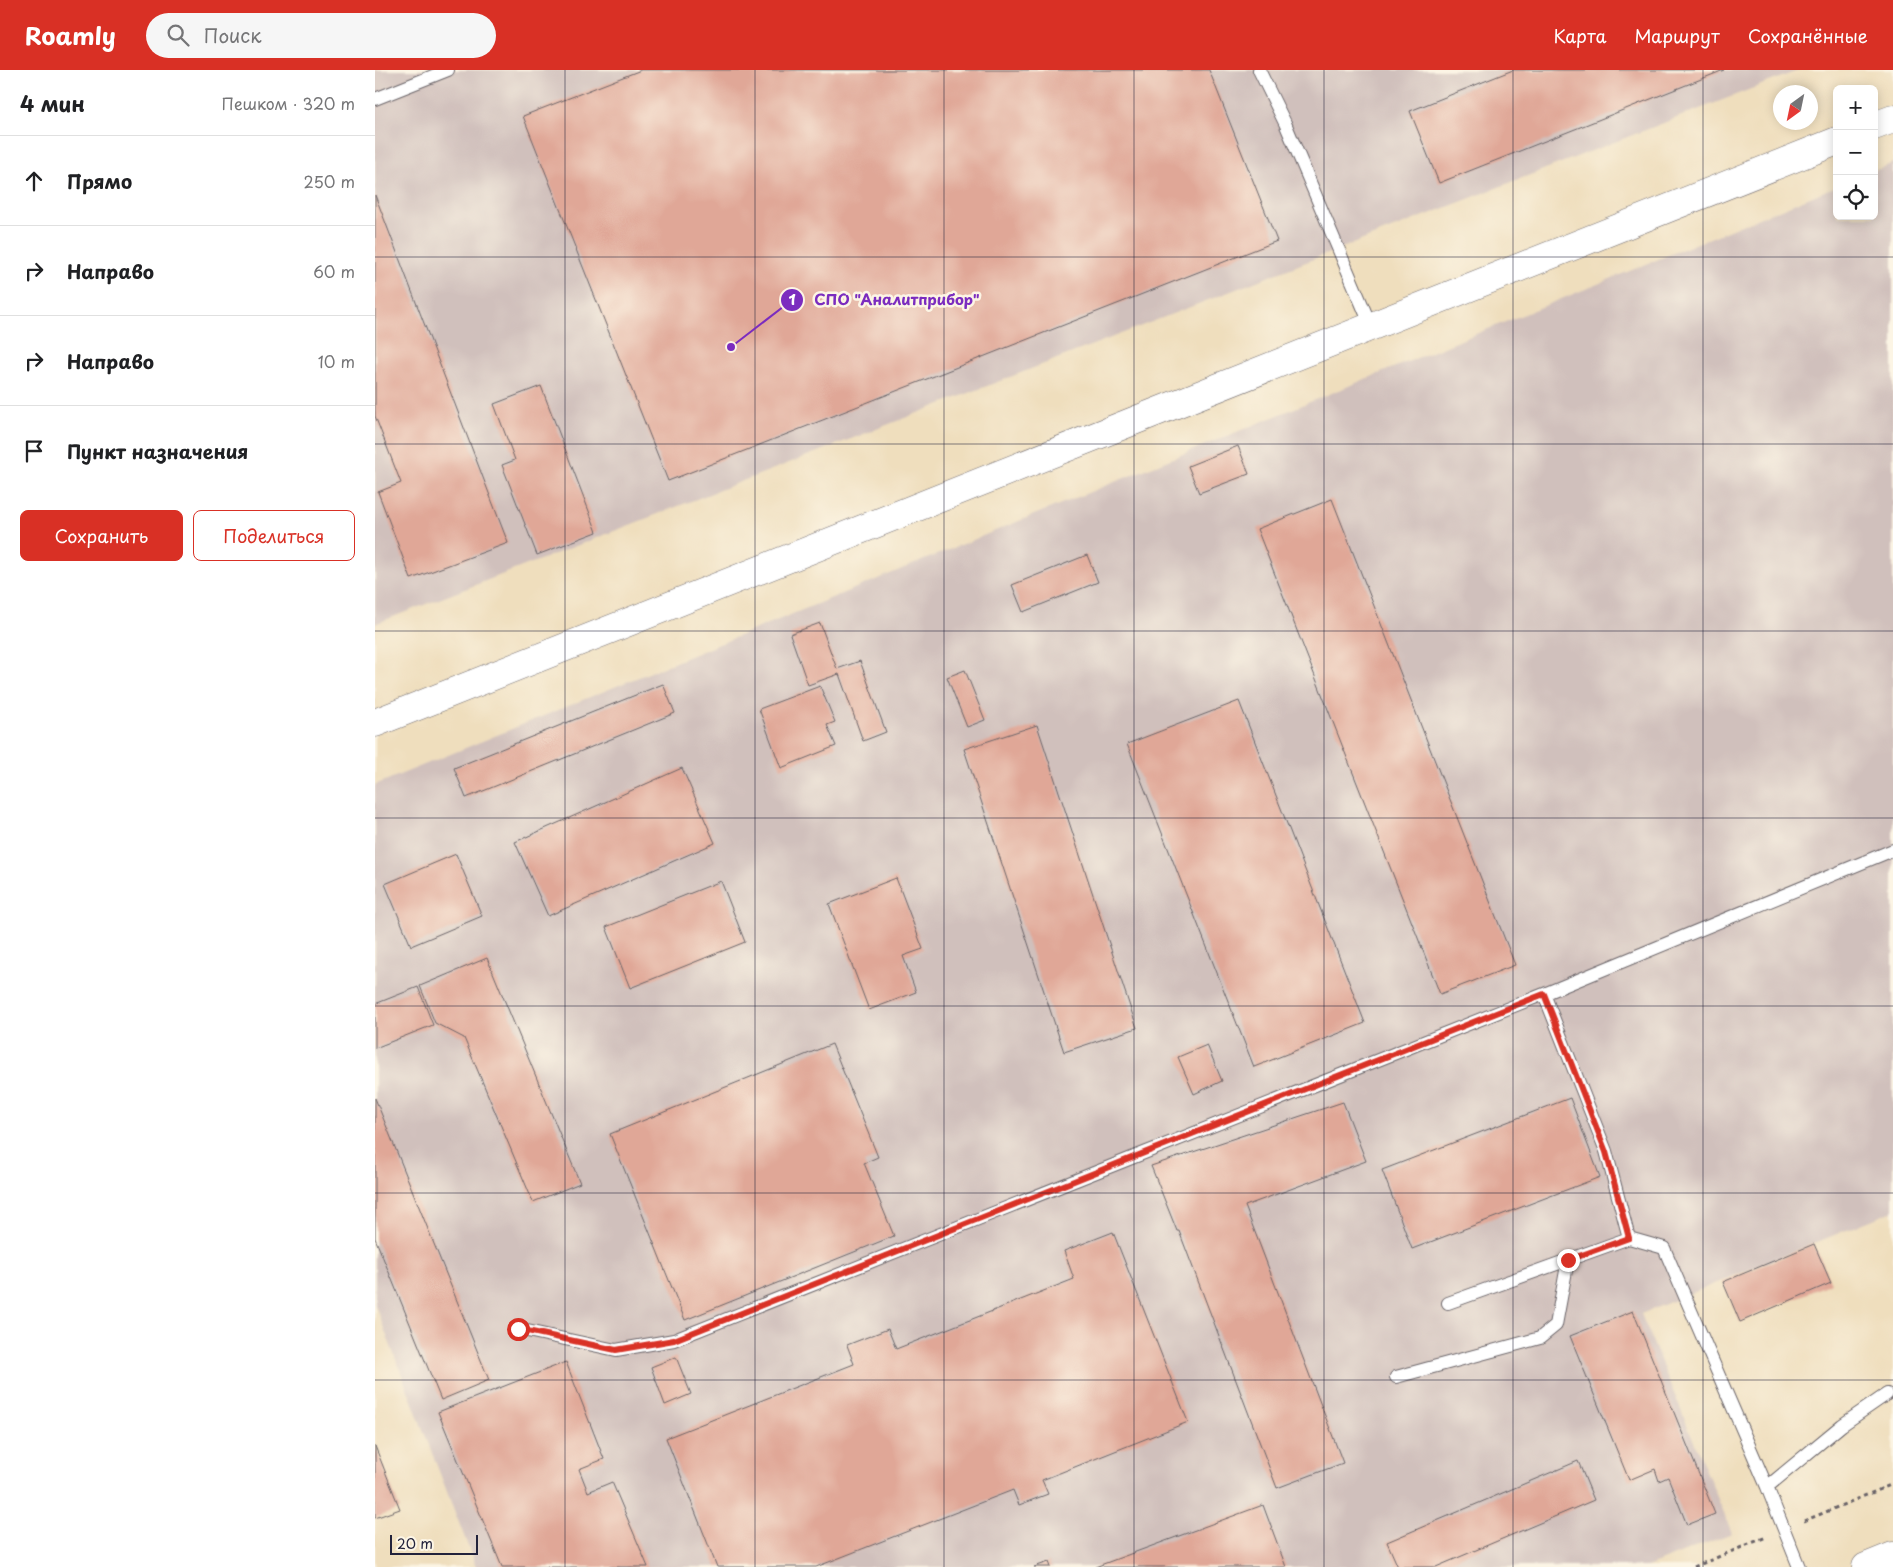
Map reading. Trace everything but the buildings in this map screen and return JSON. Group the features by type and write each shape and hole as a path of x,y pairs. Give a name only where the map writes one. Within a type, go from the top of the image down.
{"street":[{"path":"1878,125 1893,119"},
{"path":"375,723 1833,143"},
{"path":"1866,1567 1893,1556"}],"lane":[{"path":"375,98 447,70"},
{"path":"1259,70 1285,123 1371,326"},
{"path":"518,1329 616,1350 674,1340 1544,994 1893,850"},
{"path":"1544,994 1606,1152 1629,1238"},
{"path":"1448,1304 1629,1238 1664,1248 1767,1487 1799,1567"},
{"path":"1395,1378 1540,1338 1556,1325 1568,1260"},
{"path":"1767,1487 1842,1425 1887,1394"}],"shaded area":[{"path":"375,70 1800,70 375,624"},
{"path":"1893,163 1893,1211 1641,1314 1732,1533 1647,1567 476,1567 375,1305 375,785 1833,188 1833,220 1878,220 1878,169"}],"place":[{"name":"СПО \"Аналитприбор\"","path":"731,347"}],"route":[{"path":"518,1329 616,1350 674,1340 1544,994 1606,1152 1629,1238 1568,1260"}]}
